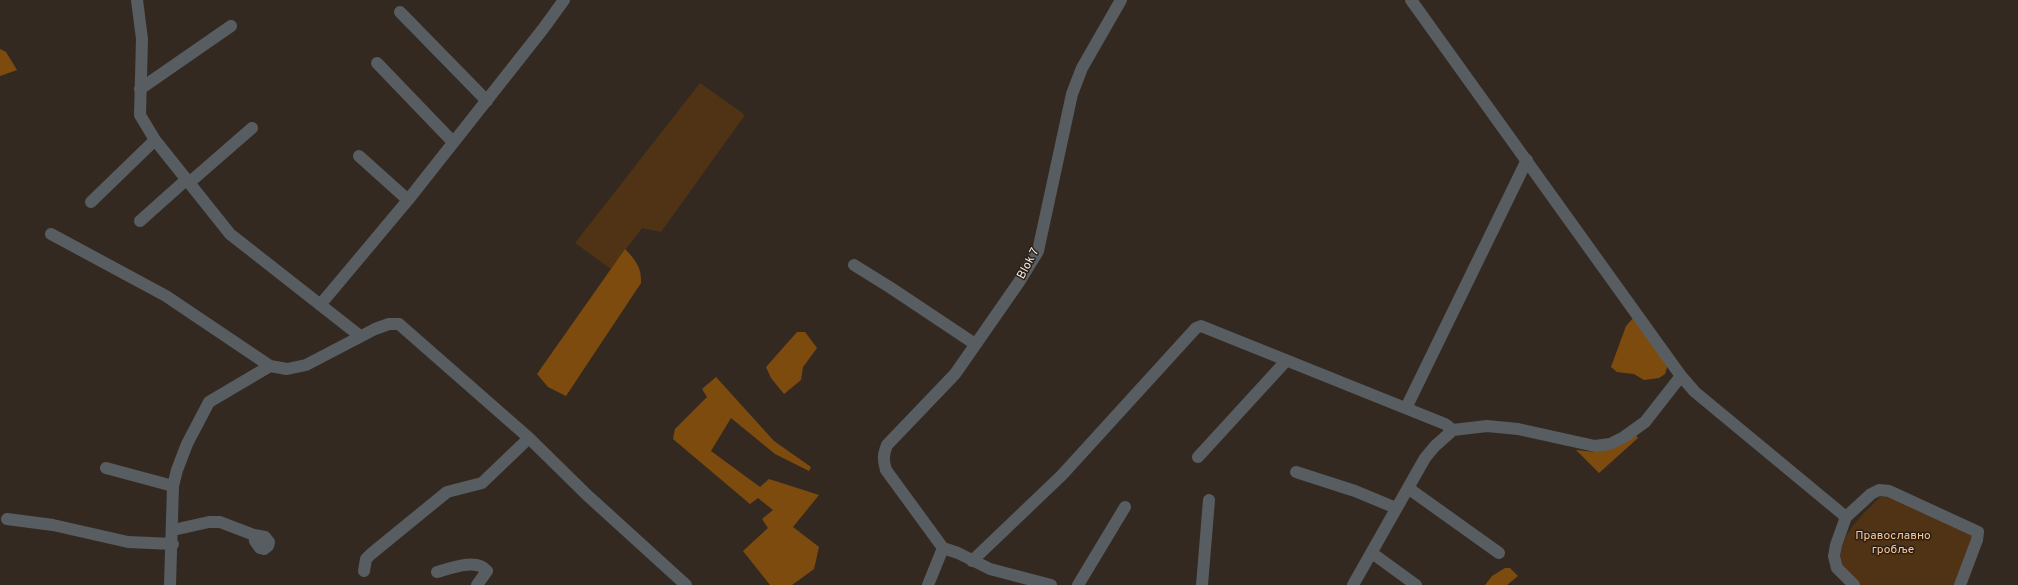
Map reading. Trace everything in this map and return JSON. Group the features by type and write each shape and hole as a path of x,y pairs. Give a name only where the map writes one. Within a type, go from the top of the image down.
{"street":[{"path":"137,0 142,39 140,115 155,140 230,234 360,336"},
{"path":"320,305 408,200 487,101 564,0"},
{"name":"Blok 7","path":"943,548 886,470 883,460 887,445 955,374 1019,282 1038,251 1072,94 1082,68 1120,0"},
{"path":"1411,0 1681,376 1696,392 1846,517"},
{"path":"400,12 487,101"},
{"path":"140,89 231,26"},
{"path":"377,62 453,142"},
{"path":"140,222 252,128"},
{"path":"91,202 155,140"},
{"path":"359,156 408,200"},
{"path":"1406,408 1527,160"},
{"path":"51,234 166,296 270,366 287,370 306,365 360,336 389,324 399,324 529,438 586,495 658,558 686,585"},
{"path":"854,265 975,344"},
{"path":"972,561 1062,474 1196,328 1201,326 1445,424 1454,430"},
{"path":"1198,457 1286,361"},
{"path":"170,585 173,544 173,486 177,470 187,444 209,402 270,366"},
{"path":"1353,585 1396,508 1430,452 1454,430 1487,426 1518,429 1595,446 1610,444 1624,437 1644,422 1681,376"},
{"path":"364,571 366,559 371,554 435,501 451,490 476,486 482,483 529,438"},
{"path":"106,468 173,486"},
{"path":"1296,472 1355,491 1396,508"},
{"path":"1408,488 1499,553"},
{"path":"1854,585 1837,568 1834,556 1836,544 1846,517 1871,494 1879,490 1889,490 1978,532 1977,540 1960,585"},
{"path":"1202,585 1209,500"},
{"path":"1078,585 1125,507"},
{"path":"7,519 53,525 128,542 173,544"},
{"path":"173,530 209,522 220,522 254,535"},
{"path":"928,585 943,548 990,570 1051,585"},
{"path":"1372,553 1416,585"},
{"path":"437,572 476,565 484,567 488,571 486,576 477,585"}],"green space":[{"path":"700,83 745,115 661,232 642,228 611,269 575,243"},
{"name":"Православно гробље","path":"1880,497 1891,497 1970,532 1972,539 1956,585 1859,585 1849,575 1842,561 1841,550 1844,540 1857,521"}],"shaded area":[{"path":"0,49 6,52 17,70 0,76"},
{"path":"625,249 632,256 639,268 641,283 566,396 548,387 537,374"},
{"path":"1634,317 1668,364 1665,374 1659,378 1644,380 1634,374 1617,372 1611,367 1626,326"},
{"path":"797,332 805,332 817,348 803,367 801,380 784,394 771,378 766,367"},
{"path":"716,377 774,441 811,467 809,471 775,454 731,418 711,451 760,487 769,479 819,495 793,527 819,547 814,569 792,585 770,585 743,551 768,528 762,519 773,510 758,498 750,504 673,439 675,429 707,397 702,389"},
{"path":"1636,435 1638,438 1599,473 1576,450 1595,452"},
{"path":"1505,568 1510,568 1518,576 1507,585 1485,585 1492,576"}]}
